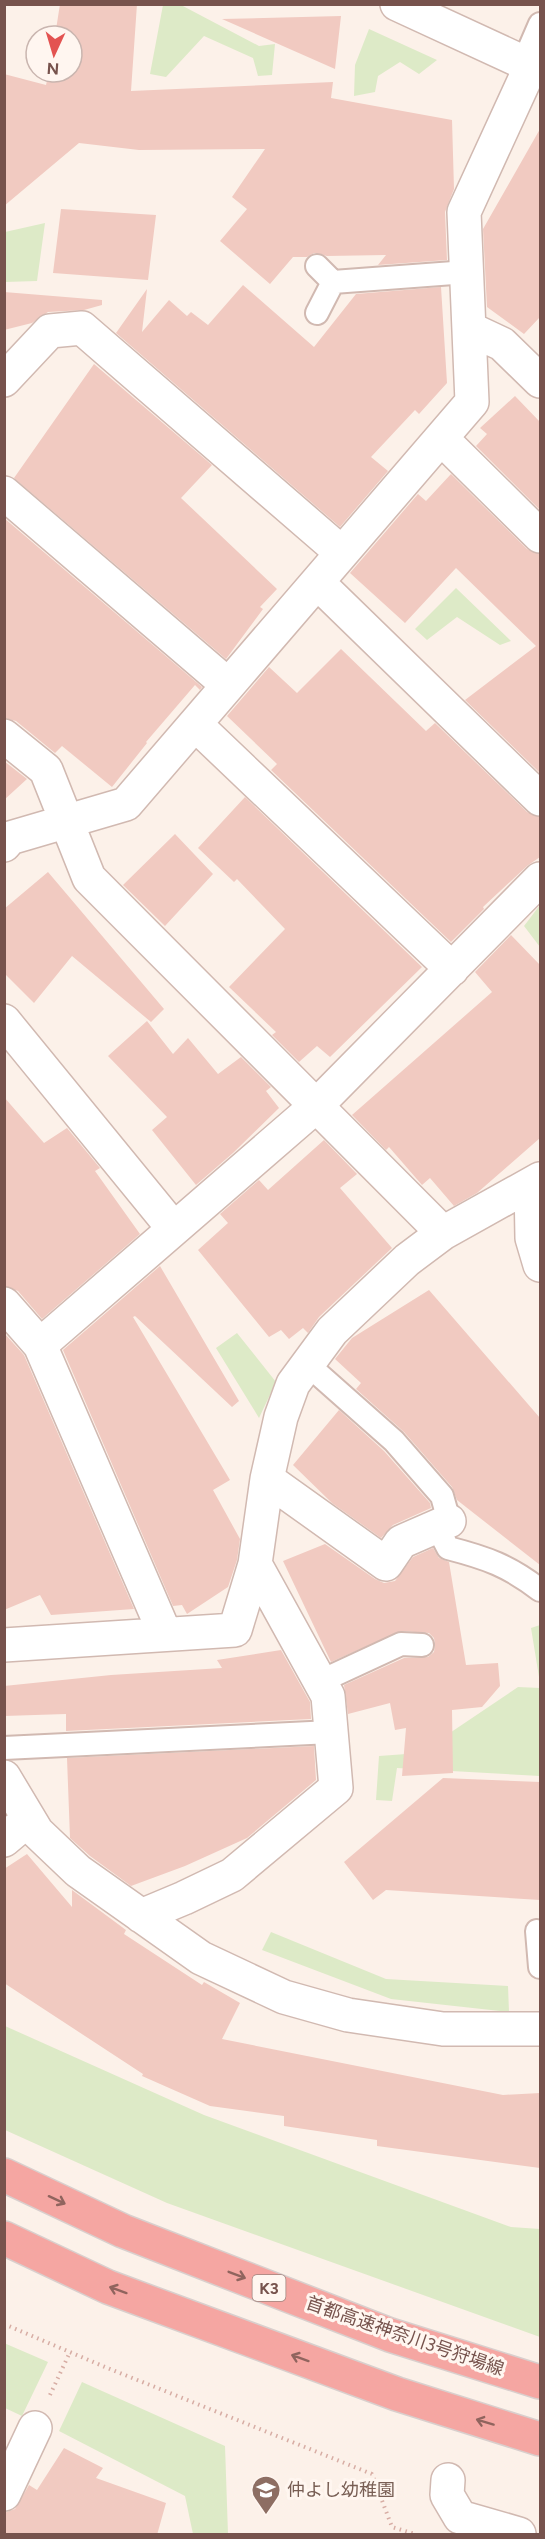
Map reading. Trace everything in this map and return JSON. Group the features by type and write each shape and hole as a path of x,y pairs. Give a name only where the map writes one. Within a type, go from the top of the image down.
{"highway":[{"name":"首都高速神奈川3号狩場線","path":"4,2175 123,2231 390,2335 540,2382"},
{"path":"4,2238 108,2286 397,2394 540,2439"}],"street":[{"path":"4,844 10,838 126,804 472,402 464,212 532,66 397,4"},
{"path":"4,380 50,331 82,328 342,554"},
{"path":"470,329 502,344 540,381"},
{"path":"441,438 540,536"},
{"path":"4,494 228,686"},
{"path":"317,582 540,799"},
{"path":"195,724 452,969"},
{"path":"4,736 46,770 89,878 443,1233"},
{"path":"40,1345 316,1106 540,879"},
{"path":"4,1021 174,1229"},
{"path":"4,1645 235,1630 255,1564 267,1479 281,1417 293,1384 332,1331 407,1260 443,1233 536,1182"},
{"path":"536,1182 532,1238 540,1265"},
{"path":"4,1304 40,1345 165,1634"},
{"path":"267,1479 386,1564 401,1542 443,1524"},
{"path":"141,1916 232,1875 336,1788 328,1696 255,1564"},
{"path":"4,1778 37,1832 78,1871 201,1958 284,1996 338,2012 443,2029 540,2029"},
{"path":"4,1840 29,1819"},
{"path":"4,2494 34,2428"},
{"path":"448,2480 447,2495 460,2517 481,2530 519,2535"}],"lane":[{"path":"532,66 540,24"},
{"path":"317,313 325,274 467,272"},
{"path":"307,1364 394,1441 442,1496 443,1524 448,1548 473,1554 515,1570 540,1590"},
{"path":"319,1682 401,1644 422,1645"},
{"path":"4,1748 331,1732"},
{"path":"537,1931 540,1967"}],"path":[{"path":"4,2324 372,2474 392,2527 416,2535"},
{"path":"63,2367 70,2352"}],"green space":[{"path":"163,5 181,5 259,46 275,44 272,75 258,76 253,58 204,36 166,77 150,74"},
{"path":"369,29 437,60 419,74 400,62 378,76 375,92 354,96 355,65"},
{"path":"45,223 37,281 5,282 5,232"},
{"path":"456,588 511,641 500,645 457,617 427,640 415,629"},
{"path":"540,905 540,947 524,926"},
{"path":"237,1333 276,1382 259,1418 216,1348"},
{"path":"540,1625 540,1677 539,1677 531,1628"},
{"path":"518,1687 540,1688 540,1776 397,1768 392,1801 376,1800 379,1756 420,1753"},
{"path":"271,1932 386,1979 508,1986 509,2012 391,1999 262,1950"},
{"path":"5,2026 204,2115 511,2227 540,2229 540,2337 167,2203 5,2130"},
{"path":"4,2343 48,2362 22,2416 5,2408"},
{"path":"82,2382 225,2446 228,2534 193,2534 185,2496 59,2431"}],"building":[{"path":"60,4 137,4 131,91 333,82 331,98 452,120 454,189 445,212 447,260 378,265 386,255 327,256 314,253 307,257 293,257 270,284 220,241 247,209 232,197 265,149 139,150 79,143 4,206 4,74 24,79 24,84 84,84 84,24 57,24"},
{"path":"341,16 335,69 222,19"},
{"path":"540,129 540,317 524,334 487,307 483,229"},
{"path":"61,209 156,215 148,280 53,273"},
{"path":"243,285 314,347 356,294 441,287 447,383 419,414 415,410 371,457 388,471 340,527 116,333 147,289 142,332 169,300 187,316 191,312 208,325"},
{"path":"4,292 102,300 102,305 84,310 48,312 32,323 4,330"},
{"path":"94,364 212,465 181,498 277,589 260,607 263,609 226,659 14,478"},
{"path":"515,396 540,422 540,510 476,446 487,434 480,428"},
{"path":"451,474 527,549 540,554 540,773 465,700 536,646 456,568 405,623 350,573 418,494 426,501"},
{"path":"4,518 202,687 200,690 195,685 146,742 112,787 62,746 55,753 16,721 4,718"},
{"path":"341,649 426,731 435,723 527,812 540,817 540,857 527,866 483,907 484,909 451,942 271,770 277,764 227,716 269,667 297,693"},
{"path":"4,761 27,779 4,800"},
{"path":"245,797 422,967 330,1057 317,1046 299,1062 272,1035 276,1032 229,987 285,929 237,879 234,882 198,848"},
{"path":"175,834 213,874 165,926 123,885"},
{"path":"48,872 164,1009 151,1022 72,956 34,1003 4,973 4,909"},
{"path":"511,935 540,965 540,1138 477,1193 454,1206 430,1178 422,1185 389,1147 386,1150 352,1115 492,992 475,972"},
{"path":"147,1021 173,1054 188,1038 218,1074 241,1057 271,1087 266,1091 279,1108 196,1185 152,1130 167,1117 108,1056"},
{"path":"4,1097 44,1143 67,1128 100,1168 95,1171 140,1234 42,1319 18,1291 4,1286"},
{"path":"324,1140 357,1174 340,1188 392,1248 319,1317 308,1333 303,1328 289,1339 281,1330 269,1337 198,1250 228,1223 220,1214 259,1180 268,1190"},
{"path":"160,1266 239,1401 232,1407 135,1316 133,1317 230,1480 213,1490 240,1539 237,1560 228,1587 187,1614 182,1605 173,1606 63,1350"},
{"path":"429,1290 540,1418 540,1565 457,1500 452,1487 404,1432 356,1389 361,1383 335,1359 352,1338"},
{"path":"4,1333 24,1355 134,1609 51,1615 40,1595 4,1610"},
{"path":"339,1410 384,1451 430,1503 431,1508 393,1525 381,1538 332,1503 293,1465"},
{"path":"325,1544 384,1583 395,1581 413,1557 433,1548 439,1558 449,1562 466,1665 498,1663 500,1686 482,1707 452,1710 453,1773 402,1776 406,1728 395,1730 390,1703 348,1714 344,1685 404,1658 428,1657 434,1652 435,1645 434,1638 429,1633 401,1631 331,1662 283,1561"},
{"path":"281,1650 310,1702 311,1719 66,1731 66,1714 4,1716 4,1686 111,1675 222,1668 217,1660"},
{"path":"314,1746 316,1780 247,1838 185,1866 131,1886 70,1838 67,1758"},
{"path":"443,1778 540,1782 540,1900 386,1890 373,1900 344,1862"},
{"path":"27,1854 72,1907 72,1890 126,1930 124,1934 202,1985 204,1982 240,2003 222,2039 503,2095 540,2093 540,2168 377,2146 377,2140 284,2126 284,2116 210,2106 142,2076 143,2074 4,1983 4,1869"},
{"path":"64,2448 103,2468 96,2478 166,2503 157,2535 4,2535 4,2513 15,2509 29,2485 37,2490"}],"place":[{"name":"仲よし幼稚園","path":"266,2516"}]}
